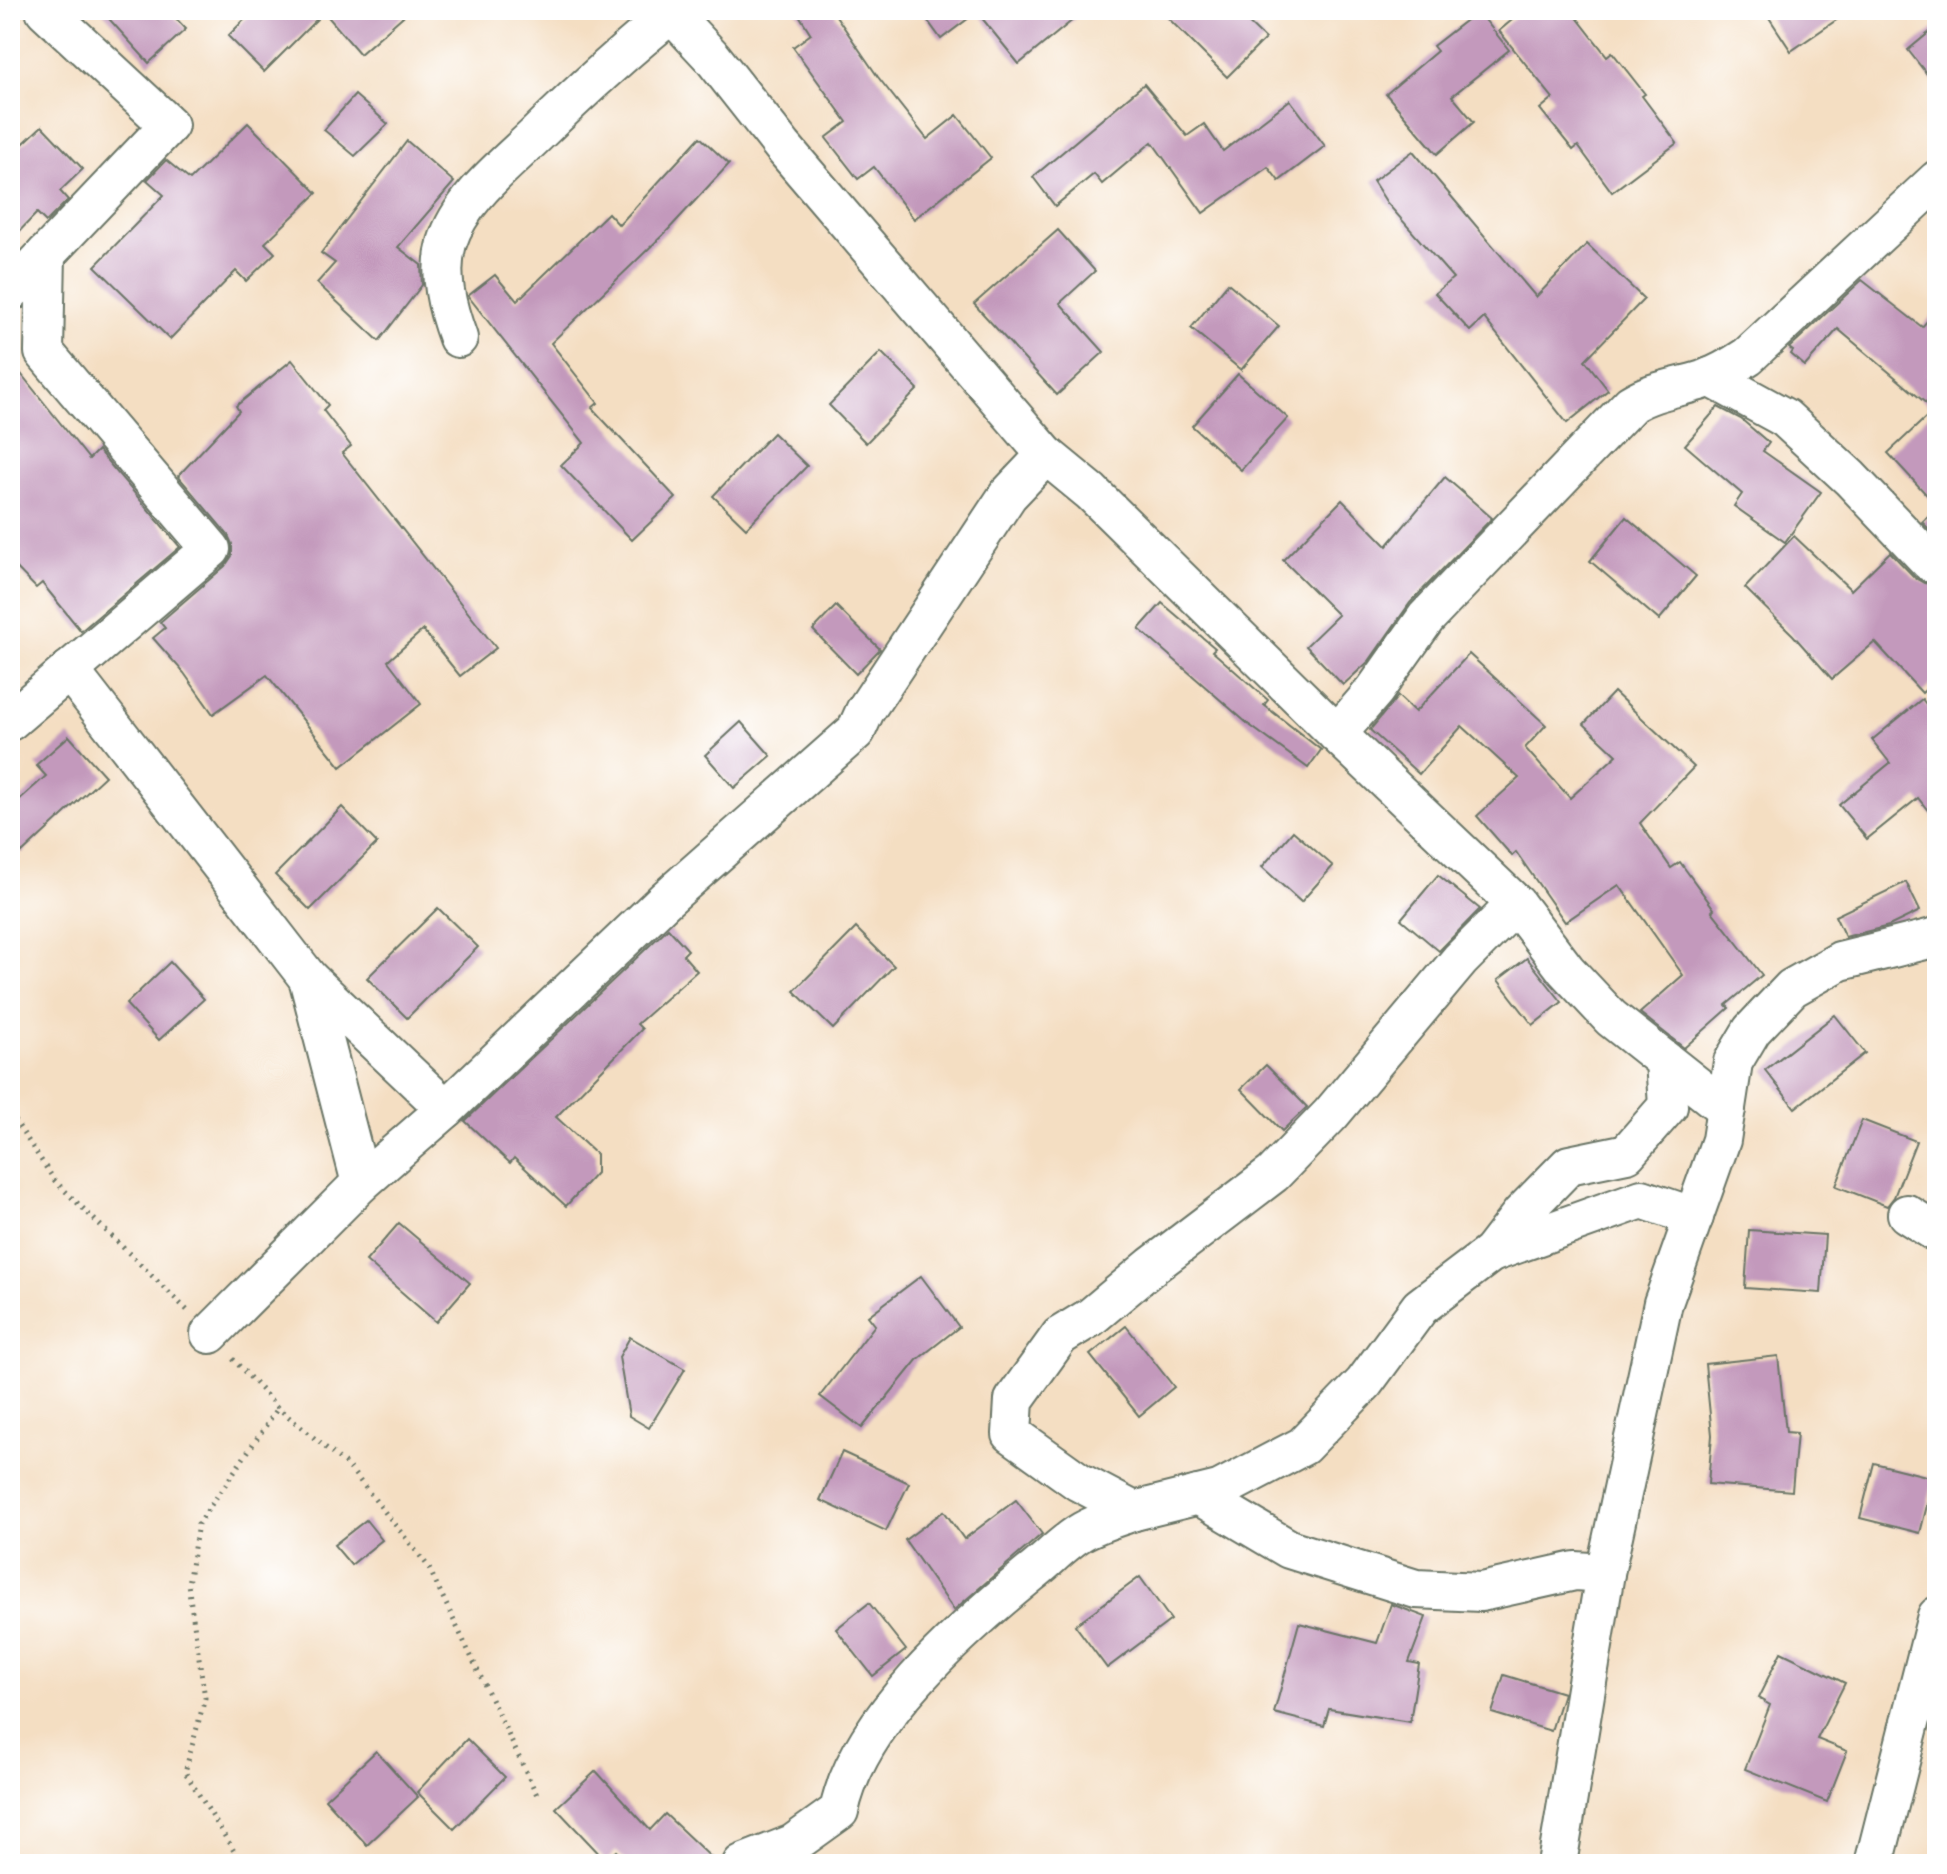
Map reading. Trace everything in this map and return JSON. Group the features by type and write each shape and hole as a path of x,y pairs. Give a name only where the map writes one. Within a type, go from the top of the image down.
{"street":[{"path":"10,292 169,125 45,10"},
{"path":"458,338 443,283 446,245 456,221 488,181 626,49 670,12 712,57 783,147 1046,455 1091,492 1337,734 1516,904 1566,970 1611,1018 1726,1109"},
{"path":"1337,734 1375,690 1426,618 1631,404 1647,394 1726,371 1748,356 1937,180"},
{"path":"10,721 211,549 44,352 46,254"},
{"path":"1710,377 1785,418 1850,478 1930,562 1937,564"},
{"path":"210,1334 361,1183 446,1109 665,900 856,731 865,711 1008,495 1046,455"},
{"path":"69,670 308,978 446,1109"},
{"path":"1134,1511 1079,1482 1012,1434 1014,1400 1060,1336 1091,1317 1152,1266 1273,1174 1331,1114 1460,960 1516,904"},
{"path":"1557,1864 1605,1573 1663,1303 1721,1140 1733,1062 1752,1030 1792,988 1840,961 1937,937"},
{"path":"308,978 361,1183"},
{"path":"742,1864 793,1844 839,1811 844,1787 880,1723 945,1649 1082,1531 1134,1511 1219,1490 1303,1446 1364,1383 1420,1307 1491,1253 1521,1214 1569,1165 1627,1153 1646,1134 1668,1106 1665,1061"},
{"path":"1491,1253 1642,1199 1694,1217"},
{"path":"1198,1495 1289,1549 1416,1589 1481,1592 1575,1571 1605,1573"},
{"path":"1874,1864 1934,1640"}],"path":[{"path":"10,1113 55,1181 210,1334 278,1408 348,1466 428,1566 537,1795"},
{"path":"242,1864 185,1772 205,1698 188,1584 198,1524 278,1408"}],"building":[{"path":"101,10 168,10 186,29 149,63"},
{"path":"254,10 410,10 360,54 324,12 264,72 228,36"},
{"path":"796,10 832,10 878,77 927,139 957,115 991,158 914,219 874,167 858,179 826,138 847,122 793,47 811,34"},
{"path":"920,10 1085,10 1019,64 977,12 941,39"},
{"path":"1160,10 1235,10 1265,39 1227,77"},
{"path":"1524,10 1571,10 1607,56 1612,52 1645,94 1642,96 1677,143 1612,192 1578,146 1573,150 1540,109 1553,98 1499,31"},
{"path":"1764,10 1851,10 1791,51"},
{"path":"1478,11 1509,50 1452,96 1474,122 1437,154 1386,94 1437,51 1433,46"},
{"path":"1937,26 1937,87 1908,50"},
{"path":"1144,84 1187,136 1204,124 1223,151 1290,100 1325,146 1279,181 1268,167 1203,213 1152,142 1102,184 1094,174 1055,206 1033,177"},
{"path":"355,95 388,124 355,156 324,130"},
{"path":"248,123 317,193 265,243 275,253 246,281 236,271 170,339 95,266 164,195 147,180 166,160 190,180"},
{"path":"42,126 83,169 60,191 68,200 46,222 37,213 10,241 10,156"},
{"path":"700,137 729,164 667,231 551,343 598,403 592,408 676,498 632,540 561,465 584,443 468,296 495,275 517,301 608,213 619,225"},
{"path":"407,141 454,182 398,247 421,265 422,285 379,341 317,283 335,263 321,253"},
{"path":"1413,151 1536,297 1587,244 1644,299 1585,360 1608,390 1567,423 1484,318 1470,331 1435,293 1453,278 1387,203 1373,181"},
{"path":"1058,230 1095,271 1060,303 1104,352 1057,395 974,304"},
{"path":"1862,280 1922,327 1937,310 1937,506 1888,453 1934,410 1838,329 1805,366 1791,354 1793,351 1789,348"},
{"path":"1228,283 1279,326 1241,370 1191,328"},
{"path":"881,352 918,389 866,443 829,405"},
{"path":"10,360 89,459 98,450 180,547 81,631 42,583 36,588 10,561"},
{"path":"292,360 328,405 323,410 351,446 342,453 496,648 460,676 423,630 388,661 421,704 341,767 267,675 213,714 184,673 153,638 165,628 160,622 225,566 232,556 228,535 178,476 239,411 236,406"},
{"path":"1238,374 1288,418 1241,470 1192,426"},
{"path":"1718,407 1741,419 1769,443 1763,451 1821,492 1785,542 1734,506 1742,494 1685,445"},
{"path":"773,433 807,466 746,528 713,496"},
{"path":"1445,477 1492,518 1410,603 1369,661 1343,685 1306,646 1338,615 1283,560 1342,500 1387,546"},
{"path":"1937,508 1937,537 1922,522"},
{"path":"1626,517 1696,576 1659,620 1590,561"},
{"path":"1794,536 1851,590 1890,552 1915,578 1937,585 1937,679 1922,693 1875,642 1832,679 1745,588"},
{"path":"1162,603 1215,648 1212,651 1268,700 1264,705 1321,750 1308,768 1248,724 1139,629"},
{"path":"836,606 880,649 856,674 813,630"},
{"path":"1469,654 1546,725 1525,748 1570,798 1617,755 1584,724 1614,692 1694,767 1640,823 1671,868 1680,862 1714,909 1712,911 1762,975 1726,1005 1729,1008 1684,1048 1640,1013 1683,975 1619,885 1565,922 1516,852 1512,856 1477,816 1519,778 1462,726 1419,774 1370,730 1398,696 1415,712"},
{"path":"1922,699 1937,718 1937,822 1918,798 1867,839 1839,805 1890,763 1872,740"},
{"path":"741,722 771,756 734,788 705,755"},
{"path":"69,736 105,776 22,853 10,840 10,808 46,776 36,765"},
{"path":"342,807 377,843 310,910 275,875"},
{"path":"1293,831 1333,866 1301,902 1262,867"},
{"path":"1438,875 1480,909 1439,951 1401,919"},
{"path":"1906,882 1920,911 1889,926 1845,937 1835,916"},
{"path":"438,908 478,947 407,1018 367,978"},
{"path":"668,928 688,950 683,955 697,971 637,1024 642,1029 556,1117 596,1154 596,1173 566,1206 514,1158 510,1163 465,1121"},
{"path":"856,928 894,966 833,1029 794,991"},
{"path":"1527,958 1562,1002 1533,1025 1498,980"},
{"path":"170,962 204,999 159,1040 126,1004"},
{"path":"1835,1015 1865,1053 1795,1108 1765,1070"},
{"path":"1266,1065 1307,1107 1282,1131 1241,1089"},
{"path":"1862,1120 1916,1141 1894,1197 1887,1206 1836,1186"},
{"path":"399,1223 470,1283 436,1322 366,1261"},
{"path":"1749,1230 1825,1235 1821,1293 1745,1288"},
{"path":"921,1276 959,1327 917,1360 862,1428 820,1396 875,1325 868,1316"},
{"path":"1126,1326 1174,1387 1139,1416 1090,1355"},
{"path":"630,1337 685,1369 649,1428 629,1416 619,1357"},
{"path":"1778,1356 1786,1432 1797,1433 1792,1491 1708,1484 1712,1435 1705,1364"},
{"path":"842,1452 909,1483 886,1531 820,1500"},
{"path":"1874,1463 1934,1478 1920,1533 1860,1518"},
{"path":"1016,1500 1042,1534 954,1610 905,1540 944,1511 964,1539"},
{"path":"366,1520 382,1540 351,1565 334,1545"},
{"path":"1140,1577 1171,1620 1107,1668 1075,1625"},
{"path":"869,1603 906,1650 873,1676 836,1629"},
{"path":"1391,1604 1426,1617 1409,1662 1419,1664 1410,1722 1329,1709 1324,1726 1274,1713 1299,1623 1377,1643"},
{"path":"1781,1652 1845,1683 1817,1739 1847,1751 1827,1802 1745,1769 1770,1705 1758,1698"},
{"path":"1504,1675 1563,1693 1551,1731 1492,1713"},
{"path":"467,1739 505,1777 454,1829 417,1792"},
{"path":"376,1751 418,1797 367,1845 325,1799"},
{"path":"596,1771 650,1830 665,1814 718,1864 630,1864 616,1851 606,1861 556,1808"}]}
